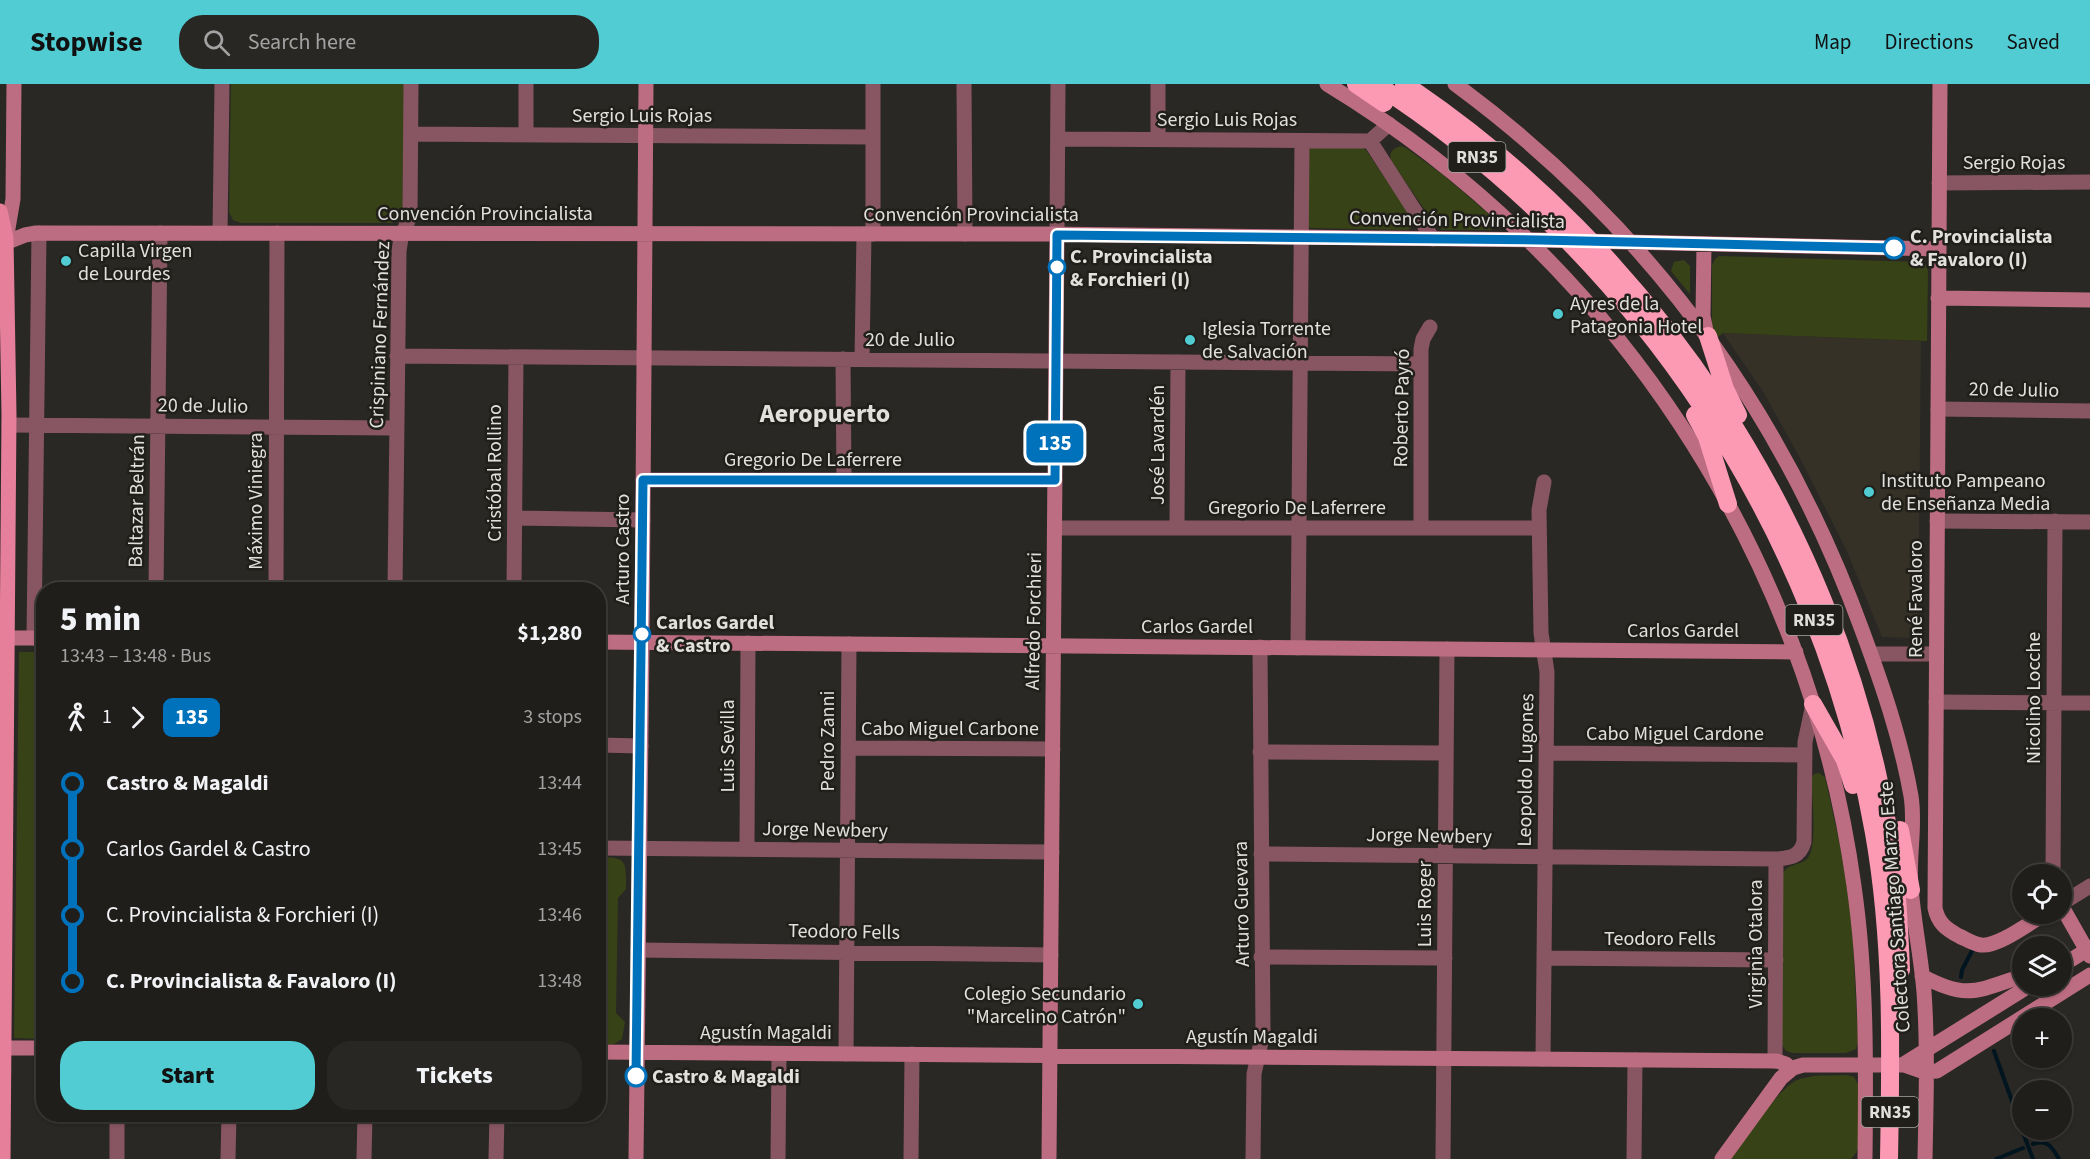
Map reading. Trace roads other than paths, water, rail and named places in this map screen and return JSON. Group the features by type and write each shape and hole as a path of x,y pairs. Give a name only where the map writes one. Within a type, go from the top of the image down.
{"highway":[{"path":"1356,84 1422,128 1467,149"},
{"name":"RN35","path":"1376,84 1467,149 1520,193 1617,293 1665,352 1706,411 1755,493 1798,580 1833,672 1856,748 1874,835 1886,929 1900,1159"},
{"name":"RN35","path":"1404,84 1469,131 1529,181 1591,242 1661,324 1710,391 1750,455 1795,538 1820,593 1844,657 1871,748 1890,839 1900,955 1896,1065 1889,1159"},
{"path":"1421,84 1482,128 1529,181"},
{"path":"1617,293 1641,339 1704,428 1728,504"},
{"path":"1708,336 1728,395 1775,481 1795,538"},
{"path":"1844,657 1876,731 1911,890"},
{"path":"1813,704 1849,770 1864,836 1871,882 1886,929"}],"main road":[{"path":"0,211 9,425 4,638 3,1159"}],"street":[{"path":"3,244 12,205 14,84"},
{"path":"220,233 222,84"},
{"name":"Crispiniano Fernández","path":"395,582 399,247 410,216 411,84"},
{"path":"526,84 526,135"},
{"name":"Arturo Castro","path":"636,1159 646,84"},
{"path":"862,360 873,137 873,84"},
{"path":"964,84 964,234"},
{"name":"Alfredo Forchieri","path":"1049,1159 1058,84"},
{"path":"1158,84 1158,140"},
{"name":"Colectora Santiago Marzo Este","path":"1327,84 1389,124 1476,192 1529,240 1587,302 1638,363 1684,429 1728,504 1768,583 1796,652 1813,704 1842,813 1855,890 1863,981 1866,1065 1864,1159"},
{"name":"Colectora Santiago Marzo Este","path":"1455,84 1540,152 1598,208 1708,336 1753,403 1801,489 1839,570 1887,699 1911,795 1911,890 1922,976 1926,1050 1925,1159"},
{"name":"René Favaloro","path":"1940,84 1935,908 1940,922 1948,930 1976,944 1990,944 2026,924"},
{"path":"1389,124 1370,141 1433,239"},
{"name":"Sergio Luis Rojas","path":"411,134 873,137"},
{"name":"Sergio Luis Rojas","path":"1058,139 1370,141"},
{"path":"1298,648 1302,141"},
{"name":"Sergio Rojas","path":"1939,183 2090,182"},
{"path":"38,582 39,233"},
{"name":"Convención Provincialista","path":"3,244 24,235 39,233 964,234 1529,240 1938,249"},
{"name":"Baltazar Beltrán","path":"156,582 160,233"},
{"name":"Máximo Viniegra","path":"276,582 277,233"},
{"path":"1704,244 1703,316 1708,336"},
{"path":"1938,298 2090,300"},
{"name":"Roberto Payró","path":"1421,528 1421,364 1422,342 1430,327"},
{"name":"20 de Julio","path":"398,356 1421,364"},
{"name":"Cristóbal Rollino","path":"514,582 516,357"},
{"path":"843,359 844,480"},
{"name":"José Lavardén","path":"1177,528 1178,362"},
{"name":"20 de Julio","path":"1938,409 2090,411"},
{"name":"20 de Julio","path":"9,425 397,428"},
{"name":"Gregorio De Laferrere","path":"643,480 1055,480"},
{"name":"Leopoldo Lugones","path":"1543,1059 1547,672 1541,633 1539,503 1544,482"},
{"path":"514,518 643,520"},
{"path":"1937,521 2090,522"},
{"name":"Nicolino Locche","path":"2053,864 2055,521"},
{"name":"Gregorio De Laferrere","path":"1055,528 1539,528"},
{"path":"4,638 36,638"},
{"name":"Carlos Gardel","path":"606,642 1796,652"},
{"name":"Luis Sevilla","path":"747,849 748,644"},
{"name":"Pedro Zanni","path":"846,1054 849,644"},
{"name":"Arturo Guevara","path":"1253,1159 1254,1074 1263,1033 1260,647"},
{"name":"Luis Roger","path":"1443,1159 1447,649"},
{"path":"1871,654 1936,654"},
{"path":"1936,702 2090,702"},
{"name":"Virginia Otalora","path":"1775,1061 1776,859 1795,856 1803,846 1805,736 1813,704"},
{"path":"606,745 641,746"},
{"name":"Cabo Miguel Carbone","path":"848,748 1053,749"},
{"path":"1260,752 1446,753"},
{"name":"Cabo Miguel Cardone","path":"1546,753 1804,755"},
{"name":"Jorge Newbery","path":"606,848 1052,852"},
{"name":"Jorge Newbery","path":"1261,854 1776,859"},
{"path":"2072,897 2090,886"},
{"path":"2072,922 2089,951 2072,959"},
{"name":"Teodoro Fells","path":"638,950 1050,955"},
{"path":"1261,957 1445,958"},
{"name":"Teodoro Fells","path":"1544,958 1776,960"},
{"path":"1722,1159 1790,1069 1803,1065 1896,1065 1926,1072 1939,1070 2090,975"},
{"path":"1922,976 1950,989 1966,991 1983,989 2012,979"},
{"path":"1896,1065 1926,1050 2013,996"},
{"path":"2,1048 36,1048"},
{"name":"Agustín Magaldi","path":"606,1052 1775,1061 1784,1063 1790,1069"},
{"path":"778,1159 779,1054"},
{"path":"911,1159 912,1054"},
{"path":"1634,1159 1635,1060"},
{"path":"117,1122 117,1159"},
{"path":"228,1159 229,1122"},
{"path":"364,1122 364,1159"},
{"path":"496,1159 497,1122"}],"waterway":[{"path":"1961,977 1962,970 1974,947"},
{"path":"1994,1051 2012,1101"},
{"path":"2026,1140 2033,1159"},
{"path":"2033,1144 2046,1143 2059,1159"},
{"path":"1996,1159 2023,1148"}],"place":[{"name":"C. Provincialista & Favaloro (I)","path":"1894,248"},
{"name":"Capilla Virgen de Lourdes","path":"66,261"},
{"name":"C. Provincialista & Forchieri (I)","path":"1057,267"},
{"name":"Ayres de la Patagonia Hotel","path":"1558,314"},
{"name":"Iglesia Torrente de Salvación","path":"1190,340"},
{"name":"Instituto Pampeano de Enseñanza Media","path":"1869,492"},
{"name":"Carlos Gardel & Castro","path":"642,634"},
{"name":"Colegio Secundario \"Marcelino Catrón\"","path":"1138,1004"},
{"name":"Castro & Magaldi","path":"636,1076"}],"district":[{"name":"Aeropuerto","path":"825,413"}]}
